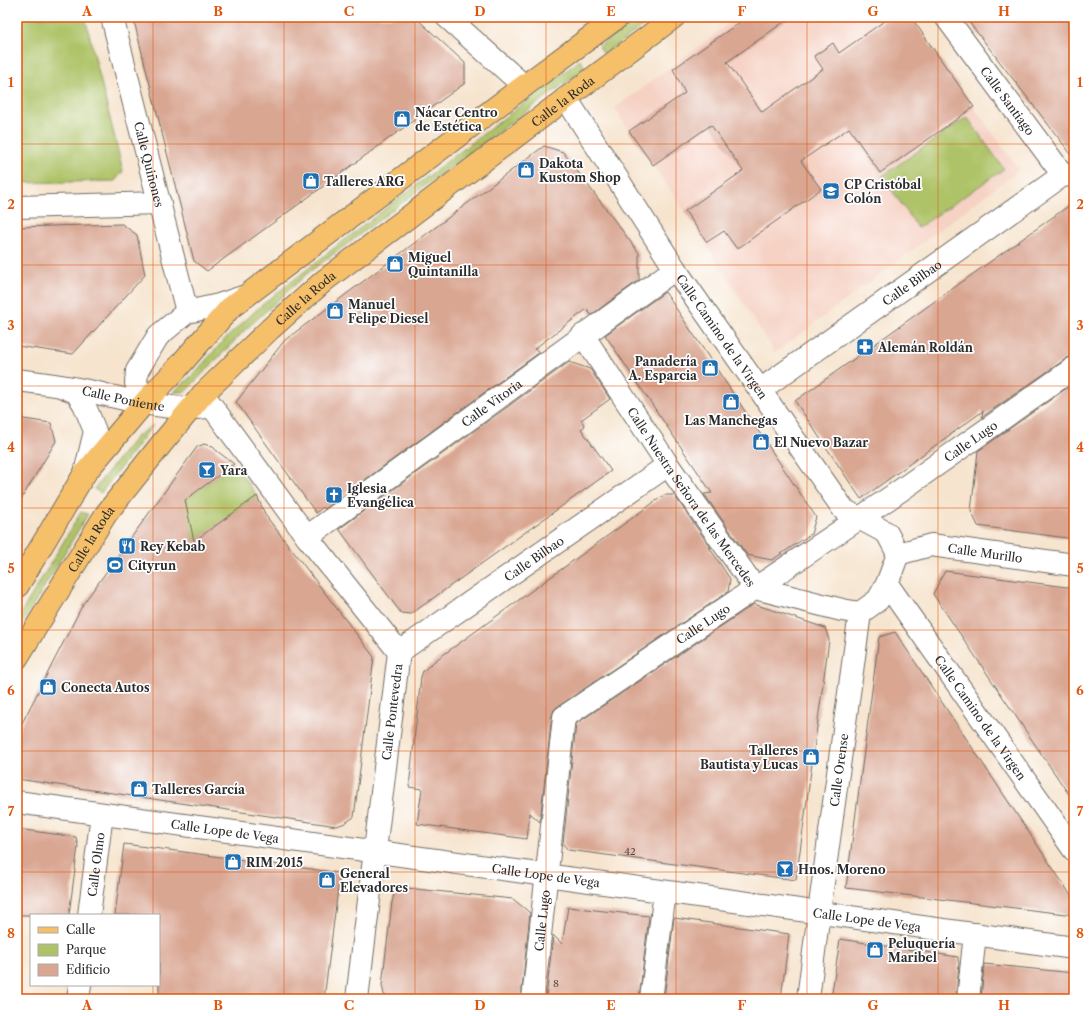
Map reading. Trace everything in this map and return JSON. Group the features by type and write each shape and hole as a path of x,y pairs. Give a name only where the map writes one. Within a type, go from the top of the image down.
{"main road":[{"path":"17,587 85,473 145,402 173,373 230,308 618,17"},
{"name":"Calle la Roda","path":"17,658 106,514 163,442 202,403 270,329 325,280 674,17"}],"street":[{"name":"Calle Quiñones","path":"112,17 187,312"},
{"path":"447,17 524,86"},
{"name":"Calle Santiago","path":"946,17 1069,176"},
{"name":"Calle Camino de la Virgen","path":"566,98 674,268 844,510 887,533 898,554"},
{"name":"Calle Bilbao","path":"760,390 1069,176"},
{"path":"17,207 160,203"},
{"name":"Calle Vitoria","path":"307,537 674,268"},
{"path":"145,402 136,383 137,371 158,336 187,312 219,305 247,295"},
{"name":"Calle Nuestra Señora de las Mercedes","path":"583,335 668,465 755,588 842,610 860,613"},
{"name":"Calle Lugo","path":"533,999 564,717 859,519 1074,368"},
{"name":"Calle Poniente","path":"17,380 56,385 176,408 202,403"},
{"name":"Calle Poniente","path":"56,385 76,392 84,404 95,431 85,473"},
{"name":"Calle Pontevedra","path":"202,403 399,652 356,999"},
{"name":"Calle Bilbao","path":"399,652 668,465"},
{"name":"Calle Murillo","path":"898,554 931,545 1074,565"},
{"path":"860,613 878,600 887,584 898,554"},
{"name":"Calle Camino de la Virgen","path":"887,584 1074,850"},
{"name":"Calle Orense","path":"808,999 860,613"},
{"name":"Calle Lope de Vega","path":"17,802 1074,948"},
{"name":"Calle Olmo","path":"89,914 102,814"},
{"path":"651,999 665,892"},
{"path":"968,999 975,934"},
{"path":"78,999 80,986"}],"shaded area":[{"name":"CP Cristóbal Colón","path":"738,17 910,17 1019,170 775,353 685,211 629,131 615,108"}],"green space":[{"path":"17,17 85,17 123,171 115,181 17,183"},
{"path":"639,17 655,17 604,54 599,46"},
{"path":"580,60 586,68 307,274 246,329 185,392 173,392 192,376 224,340 262,305 334,248"},
{"path":"967,117 1004,169 918,228 882,176"},
{"path":"153,425 101,493 94,489 137,436"},
{"path":"234,464 257,496 194,541 183,501"},
{"path":"81,512 88,514 17,632 17,620"}],"building":[{"path":"133,17 415,17 465,63 465,83 207,271 194,261"},
{"path":"747,17 791,17 727,62 762,112 823,69 814,56 833,43 839,53 890,17 911,17 974,107 880,173 849,128 801,161 821,189 737,249 724,231 707,242 685,211 743,171 711,125 653,165 629,131 685,93 673,69"},
{"path":"965,17 1074,17 1074,158 986,44"},
{"path":"544,146 563,152 639,253 639,280 591,315 587,309 534,349 540,352 325,509 323,507 316,513 236,402 285,340"},
{"path":"1074,202 1074,356 1067,358 982,417 983,411 861,499 795,401"},
{"path":"122,224 137,235 145,275 73,354 17,346 17,227"},
{"path":"665,292 816,517 811,534 772,560 747,555 704,494 712,493 605,335"},
{"path":"569,362 590,369 610,399 581,420 585,426 581,429 611,471 411,614 401,613 339,529"},
{"path":"1074,383 1074,539 978,526 971,511 978,451"},
{"path":"17,418 51,423 56,441 17,506"},
{"path":"204,444 213,447 234,464 185,500 194,541 257,496 266,516 374,657 354,817 337,826 17,779 17,733 83,604 197,447"},
{"path":"664,495 674,495 711,548 709,547 730,579 728,592 554,710 552,716 540,822 530,813 527,839 417,824 422,789 409,787 421,677 423,671 436,660"},
{"path":"945,571 1074,588 1074,802 933,594"},
{"path":"754,604 825,628 829,640 796,880 568,850 563,844 576,724"},
{"path":"895,632 1074,900 1074,915 846,888 879,637"},
{"path":"17,829 76,837 78,846 69,914 17,915"},
{"path":"124,844 340,873 324,999 159,999 160,914 115,914"},
{"path":"406,888 513,899 530,913 521,999 394,999 384,995 382,985 392,902 394,894"},
{"path":"568,907 649,916 639,999 546,999 553,935 562,944"},
{"path":"674,918 789,934 781,999 664,999"},
{"path":"840,939 958,957 959,962 956,999 831,999"},
{"path":"984,964 1074,973 1074,999 981,999"}],"place":[{"name":"Nácar Centro de Estética","path":"402,119"},
{"name":"Dakota Kustom Shop","path":"526,170"},
{"name":"Talleres ARG","path":"311,181"},
{"name":"CP Cristóbal Colón","path":"831,191"},
{"name":"Miguel Quintanilla","path":"395,264"},
{"name":"Manuel Felipe Diesel","path":"335,311"},
{"name":"Alemán Roldán","path":"865,347"},
{"name":"Panadería A. Esparcia","path":"710,368"},
{"name":"Las Manchegas","path":"731,402"},
{"name":"El Nuevo Bazar","path":"761,442"},
{"name":"Yara","path":"207,470"},
{"name":"Iglesia Evangélica","path":"334,495"},
{"name":"Rey Kebab","path":"127,546"},
{"name":"Cityrun","path":"115,565"},
{"name":"Conecta Autos","path":"48,687"},
{"name":"Talleres Bautista y Lucas","path":"811,757"},
{"name":"Talleres García","path":"139,789"},
{"name":"RIM 2015","path":"233,862"},
{"name":"Hnos. Moreno","path":"785,869"},
{"name":"General Elevadores","path":"327,880"},
{"name":"Peluquería Maribel","path":"875,950"}]}
